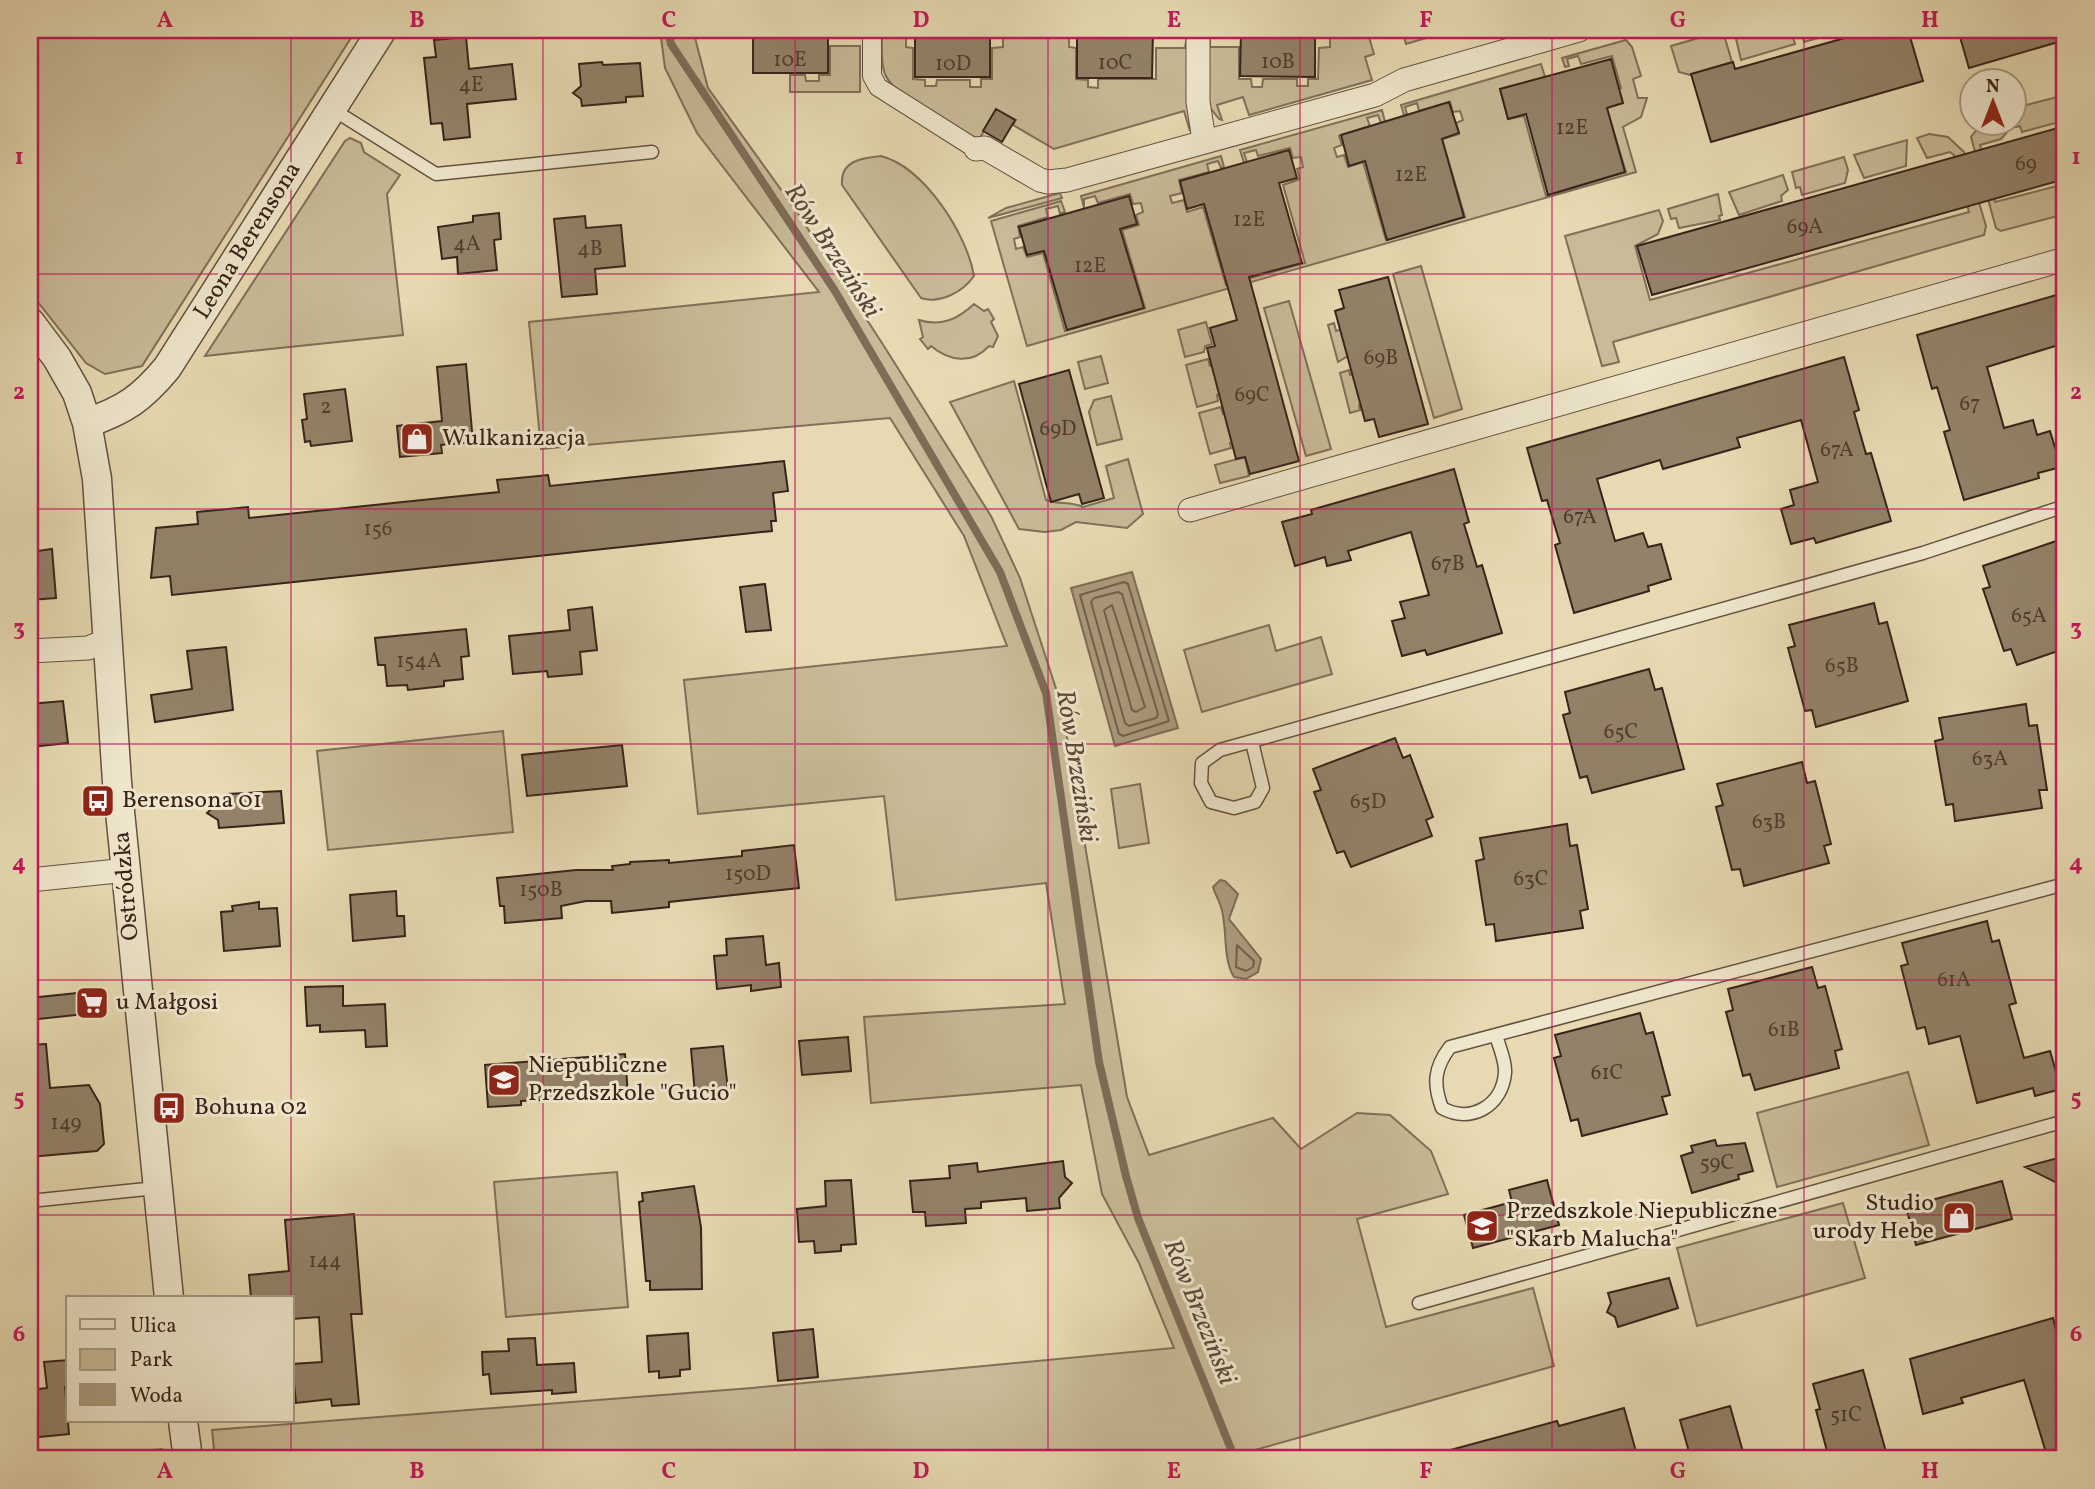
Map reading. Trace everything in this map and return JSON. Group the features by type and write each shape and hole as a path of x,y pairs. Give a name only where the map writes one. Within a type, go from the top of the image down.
{"street":[{"name":"Leona Berensona","path":"87,423 128,406 145,394 167,368 382,30"},
{"path":"872,30 872,76 878,87 976,149 985,148 1048,182 1375,95 1404,80 1549,34 1579,30"},
{"path":"1198,30 1198,102 1204,140"},
{"path":"1189,510 2065,259"},
{"name":"Ostródzka","path":"30,322 64,370 87,423 98,490 106,641 156,1188 169,1296"},
{"path":"30,651 88,648 106,641"},
{"path":"30,880 127,870"},
{"path":"183,1422 188,1459"}],"lane":[{"path":"332,109 436,174 652,152"},
{"path":"1252,742 1264,788 1255,802 1234,808 1211,803 1201,783 1202,763 1220,750 1923,553 2065,506"},
{"path":"1496,1035 1505,1071 1501,1091 1492,1106 1472,1114 1453,1114 1442,1108 1435,1079 1439,1061 1450,1047 2065,884"},
{"path":"1419,1303 2065,1121"},
{"path":"30,1201 156,1188"}],"green space":[{"path":"30,30 356,30 142,366 105,374 86,363 30,292"},
{"path":"660,30 693,30 708,88 797,212 882,343 991,516 1020,578 1062,707 1127,1097 1149,1155 1273,1118 1301,1149 1357,1113 1390,1115 1431,1151 1448,1194 1357,1219 1386,1327 1533,1288 1554,1366 1248,1452 1250,1459 215,1459 212,1430 752,1388 1174,1348 1139,1263 1102,1194 1081,1085 871,1103 864,1017 1065,1004 1046,883 896,900 884,796 698,814 684,680 1007,646 964,536 890,418 541,449 529,322 819,292 697,133 665,68"},
{"path":"882,30 913,30 913,35 906,36 906,47 913,48 913,79 925,80 925,86 936,86 937,80 970,80 970,87 981,87 981,79 992,79 992,48 1003,47 1003,35 992,35 992,30 1076,30 1076,35 1069,36 1069,47 1076,48 1076,79 1088,80 1088,87 1098,88 1098,79 1156,79 1156,48 1185,48 1188,30 1190,131 1184,111 1054,149 1013,125 1016,120 996,109 979,140 913,103 891,84 882,64"},
{"path":"1207,30 1210,30 1210,47 1239,47 1239,79 1251,79 1252,87 1262,87 1263,79 1297,79 1297,86 1308,86 1308,79 1318,79 1319,48 1330,47 1330,34 1319,34 1319,30 1367,30 1374,54 1365,57 1372,80 1249,115 1243,97 1217,105 1222,120 1208,105"},
{"path":"1402,30 1453,30 1406,44"},
{"path":"1734,30 1791,30 1795,44 1741,60"},
{"path":"1801,30 1846,30 1804,42"},
{"path":"1719,32 1724,35 1732,62 1690,75 1679,72 1671,46"},
{"path":"1626,40 1632,47 1641,76 1633,79 1638,98 1647,98 1641,117 1623,127 1636,172 1027,346 991,221 1061,201 1065,212 1060,214 1058,206 1046,209 1048,217 1018,226 1020,237 1014,239 1016,249 1023,247 1027,257 1043,253 1065,331 1145,308 1122,230 1139,225 1136,215 1143,212 1141,203 1133,204 1130,194 1098,203 1095,196 1084,199 1084,208 1081,196 1221,156 1224,167 1221,168 1218,161 1207,164 1209,172 1179,180 1182,193 1170,196 1172,203 1184,200 1187,212 1203,207 1226,285 1305,263 1283,185 1300,179 1297,169 1303,167 1301,157 1293,158 1290,148 1258,156 1256,150 1244,153 1247,162 1244,163 1240,150 1382,110 1385,122 1381,123 1378,115 1367,118 1370,126 1339,136 1342,145 1334,148 1337,157 1344,155 1348,167 1363,162 1386,240 1465,217 1442,139 1459,134 1456,123 1463,120 1460,111 1453,112 1450,102 1419,111 1417,103 1405,107 1407,114 1404,115 1401,105 1541,64 1545,77 1500,89 1508,119 1524,116 1546,196 1626,172 1602,93 1621,88 1612,56 1581,64 1578,56 1567,59 1569,66 1565,67 1562,58"},
{"path":"830,46 860,46 860,92 790,92 790,75 805,75 806,81 819,81 819,75 830,75"},
{"path":"2065,95 2063,121 2028,130 2028,105"},
{"path":"1929,134 1948,137 1964,152 1986,226 1984,235 1613,342 1619,362 1602,366 1565,236 1659,210 1663,221 1658,234 1635,246 1650,300 1969,212 1954,155 1950,152 1927,158 1917,138"},
{"path":"2004,136 1980,145 1995,202 2065,184 2065,214 2001,231 1996,228 1971,137"},
{"path":"350,138 361,143 364,152 400,175 387,194 403,335 205,356 345,141"},
{"path":"1907,140 1906,166 1864,178 1854,155"},
{"path":"881,156 913,173 941,204 963,241 974,276 964,287 951,295 936,299 921,298 842,185 844,171 853,162"},
{"path":"1844,157 1848,170 1845,183 1802,195 1800,187 1796,188 1792,172"},
{"path":"1783,175 1788,190 1781,196 1782,201 1739,215 1729,192"},
{"path":"1060,193 1062,198 988,218 1006,208"},
{"path":"1718,194 1722,215 1719,216 1720,220 1679,228 1676,218 1671,219 1668,209"},
{"path":"1421,266 1462,409 1434,418 1393,274"},
{"path":"1289,301 1331,449 1306,456 1264,308"},
{"path":"974,304 984,311 988,309 994,319 991,322 998,336 993,347 989,346 975,356 960,359 945,355 931,346 928,349 920,339 923,337 919,320 935,323 949,320"},
{"path":"1206,322 1212,344 1205,346 1204,352 1185,357 1178,330"},
{"path":"1334,323 1336,331 1346,328 1353,353 1338,362 1328,325"},
{"path":"1101,356 1108,383 1085,389 1078,362"},
{"path":"1208,359 1210,366 1217,364 1225,393 1217,395 1218,401 1197,407 1186,365"},
{"path":"1349,370 1350,375 1358,373 1366,403 1359,405 1360,410 1350,413 1340,373"},
{"path":"1014,381 1046,500 1083,507 1114,498 1106,466 1128,459 1143,514 1127,528 1076,522 1061,530 1045,532 1019,529 950,402"},
{"path":"1111,396 1122,439 1097,445 1089,412 1094,400"},
{"path":"1221,407 1223,414 1230,412 1237,441 1230,443 1231,448 1210,454 1199,413"},
{"path":"1245,457 1249,476 1220,483 1215,465"},
{"path":"1269,625 1276,651 1321,637 1332,674 1202,712 1184,650"},
{"path":"503,731 513,832 328,850 317,751"},
{"path":"1140,784 1149,843 1119,848 1111,789"},
{"path":"1908,1072 1929,1145 1777,1187 1757,1113"},
{"path":"617,1172 628,1307 506,1317 494,1182"},
{"path":"1843,1203 1865,1278 1697,1326 1677,1248"},
{"path":"162,1449 163,1459 43,1459"}],"water":[{"path":"1132,572 1178,728 1115,746 1071,588"},
{"path":"1220,880 1225,881 1238,894 1229,919 1261,959 1258,972 1246,979 1234,977 1230,969 1223,916 1213,887"}],"building":[{"path":"753,30 828,30 828,73 753,73"},
{"path":"915,30 990,30 990,77 915,77"},
{"path":"1077,30 1153,30 1152,78 1077,78"},
{"path":"1241,30 1315,30 1315,77 1240,76"},
{"path":"1873,30 1908,30 1923,81 1711,142 1691,74 1733,62 1735,69"},
{"path":"1958,30 2065,30 2065,40 1968,66"},
{"path":"466,37 469,69 512,64 516,99 467,104 470,137 444,140 442,123 431,124 424,58 436,57 434,40"},
{"path":"1611,59 1623,103 1607,108 1625,172 1548,195 1526,114 1508,119 1500,89"},
{"path":"602,62 603,65 640,63 643,96 626,97 626,102 582,106 581,99 573,93 581,86 579,64"},
{"path":"1449,102 1459,133 1442,139 1464,217 1387,240 1365,161 1349,166 1341,135"},
{"path":"996,109 1015,120 1002,142 983,131"},
{"path":"2065,126 2065,179 1652,295 1637,246"},
{"path":"1289,150 1297,178 1279,183 1302,263 1249,277 1299,461 1250,474 1245,457 1236,459 1207,348 1215,346 1210,328 1237,320 1204,204 1187,209 1180,181"},
{"path":"1129,196 1137,224 1120,229 1144,308 1067,330 1044,251 1027,255 1019,227"},
{"path":"499,213 501,239 494,240 497,270 458,274 457,257 442,259 438,227 473,222 473,216"},
{"path":"585,216 586,228 621,225 625,266 595,269 597,294 562,297 554,219"},
{"path":"1388,277 1428,424 1379,437 1374,419 1365,421 1335,311 1344,308 1339,290"},
{"path":"2060,294 2061,298 2065,297 2065,343 1987,367 2004,428 2033,420 2037,435 2050,431 2061,467 2038,473 2039,478 1964,500 1944,432 1950,430 1937,387 1932,389 1917,335"},
{"path":"1844,357 1859,410 1854,412 1866,454 1871,453 1891,521 1816,543 1814,538 1791,544 1781,509 1794,505 1790,490 1818,482 1801,420 1737,438 1740,447 1663,469 1660,460 1597,479 1615,541 1643,533 1648,547 1661,544 1671,579 1648,586 1649,591 1574,613 1555,545 1560,543 1547,500 1542,501 1527,448"},
{"path":"466,364 473,442 441,445 442,453 400,457 397,426 442,421 437,367"},
{"path":"1069,370 1104,498 1082,504 1079,494 1051,502 1019,384"},
{"path":"345,389 352,441 311,446 310,441 305,442 302,420 307,419 304,394"},
{"path":"784,461 788,491 773,493 776,521 771,521 772,531 172,595 170,576 151,578 156,528 198,524 197,512 248,507 249,518 499,492 497,480 548,475 550,486"},
{"path":"1454,469 1469,522 1464,524 1477,567 1482,565 1502,633 1427,655 1425,650 1402,656 1392,621 1405,618 1400,602 1429,595 1411,532 1348,551 1351,560 1327,566 1325,557 1295,566 1282,522 1312,514 1311,510"},
{"path":"2065,538 2065,643 2059,645 2061,650 2017,665 2011,649 2004,651 1983,589 1990,587 1983,566"},
{"path":"52,549 56,598 30,600 30,552"},
{"path":"765,584 771,630 746,632 740,587"},
{"path":"1874,603 1879,624 1887,622 1908,701 1816,727 1812,710 1805,711 1788,648 1795,646 1789,625"},
{"path":"592,607 597,650 580,652 582,674 548,677 547,671 513,674 509,636 570,630 568,610"},
{"path":"466,629 469,656 461,657 463,679 444,681 444,686 408,690 407,685 387,686 385,665 378,665 375,638"},
{"path":"226,647 233,710 155,722 151,695 192,689 187,651"},
{"path":"1649,669 1655,690 1662,688 1684,769 1592,793 1587,776 1580,778 1563,715 1570,713 1565,692"},
{"path":"63,701 68,743 31,747 30,704"},
{"path":"2026,704 2029,726 2037,725 2047,790 2039,790 2042,808 1955,821 1953,804 1946,805 1935,741 1943,739 1939,718"},
{"path":"1395,738 1403,758 1410,755 1433,817 1426,820 1432,836 1351,867 1344,851 1337,853 1314,792 1321,790 1313,769"},
{"path":"622,745 627,786 527,796 522,755"},
{"path":"1802,762 1807,783 1815,781 1831,844 1824,846 1829,863 1744,886 1740,869 1732,870 1716,807 1723,805 1717,784"},
{"path":"281,791 284,823 219,828 218,820 207,813 227,794"},
{"path":"1567,824 1570,846 1577,845 1588,909 1580,911 1583,928 1496,941 1494,924 1486,925 1476,861 1484,859 1480,838"},
{"path":"794,845 799,888 669,902 669,907 612,913 611,901 586,901 561,906 562,918 505,923 504,906 500,906 497,878 576,870 613,870 612,866 630,862 669,860 669,863 742,856 742,851"},
{"path":"396,891 397,916 404,916 405,936 353,941 350,895"},
{"path":"259,902 259,909 277,908 280,946 224,951 221,912 233,911 232,906"},
{"path":"1987,921 1992,942 1999,940 2016,1003 2009,1005 2024,1058 2050,1051 2061,1089 2035,1096 2033,1088 1977,1103 1960,1036 1929,1044 1925,1027 1917,1029 1901,966 1908,964 1902,943"},
{"path":"763,936 766,965 779,963 781,987 751,991 751,985 717,989 714,956 727,955 726,939"},
{"path":"1812,967 1818,988 1825,986 1842,1049 1835,1051 1839,1068 1755,1090 1750,1074 1743,1076 1726,1012 1733,1010 1728,989"},
{"path":"343,986 343,1006 385,1004 387,1046 366,1047 365,1030 320,1032 320,1025 307,1026 305,987"},
{"path":"96,991 103,1012 30,1020 30,998"},
{"path":"1640,1013 1646,1034 1653,1032 1670,1095 1662,1097 1667,1114 1582,1136 1578,1119 1571,1121 1554,1058 1561,1056 1555,1035"},
{"path":"848,1037 851,1071 802,1075 799,1041"},
{"path":"46,1044 50,1088 89,1085 100,1104 104,1144 97,1151 30,1157 30,1045"},
{"path":"723,1046 728,1090 695,1094 691,1049"},
{"path":"625,1054 628,1096 521,1101 521,1105 488,1107 485,1065"},
{"path":"1715,1140 1717,1146 1745,1143 1753,1171 1738,1175 1739,1179 1692,1193 1681,1156 1693,1152 1691,1146"},
{"path":"2065,1156 2065,1187 2025,1167"},
{"path":"1063,1161 1065,1177 1072,1183 1059,1198 1060,1208 1027,1211 1026,1198 981,1202 981,1208 965,1209 966,1223 926,1226 925,1212 913,1212 910,1181 950,1178 949,1166 977,1163 978,1172"},
{"path":"851,1180 856,1244 841,1245 841,1251 815,1253 814,1241 799,1242 797,1209 826,1206 825,1181"},
{"path":"1547,1180 1559,1225 1473,1248 1464,1215 1512,1202 1509,1190"},
{"path":"2002,1181 2012,1219 1916,1245 1906,1207"},
{"path":"694,1186 701,1227 702,1289 650,1290 650,1281 646,1281 639,1202 643,1201 642,1193"},
{"path":"354,1214 362,1314 351,1314 359,1404 332,1406 331,1399 296,1403 294,1364 322,1362 319,1317 294,1319 294,1296 251,1296 249,1275 289,1271 285,1220"},
{"path":"1669,1278 1678,1308 1618,1327 1615,1317 1607,1312 1611,1303 1608,1293"},
{"path":"2053,1318 2061,1350 2065,1349 2065,1459 2048,1459 2024,1380 1961,1398 1963,1403 1923,1414 1910,1359"},
{"path":"813,1329 818,1377 778,1381 773,1333"},
{"path":"688,1333 690,1369 680,1370 680,1376 659,1378 659,1371 649,1372 647,1336"},
{"path":"535,1338 537,1365 574,1363 576,1392 552,1394 552,1390 491,1394 489,1374 483,1375 482,1352 509,1351 508,1339"},
{"path":"66,1360 66,1422 69,1434 30,1438 30,1390 47,1388 44,1362"},
{"path":"1863,1370 1888,1459 1834,1459 1831,1450 1827,1451 1816,1410 1820,1409 1813,1384"},
{"path":"1730,1406 1745,1459 1691,1459 1680,1420"},
{"path":"1624,1408 1638,1459 1444,1459 1443,1452 1557,1421 1559,1426"}],"waterway":[{"name":"Rów Brzeziński","path":"668,30 671,44 835,291 1000,572 1046,693 1099,1062 1126,1176 1138,1218 1235,1459"}],"place":[{"name":"Wulkanizacja","path":"417,439"},
{"name":"Berensona 01","path":"98,801"},
{"name":"u Małgosi","path":"92,1003"},
{"name":"Niepubliczne Przedszkole \"Gucio\"","path":"504,1080"},
{"name":"Bohuna 02","path":"169,1108"},
{"name":"Studio urody Hebe","path":"1959,1218"},
{"name":"Przedszkole Niepubliczne \"Skarb Malucha\"","path":"1482,1226"}]}
